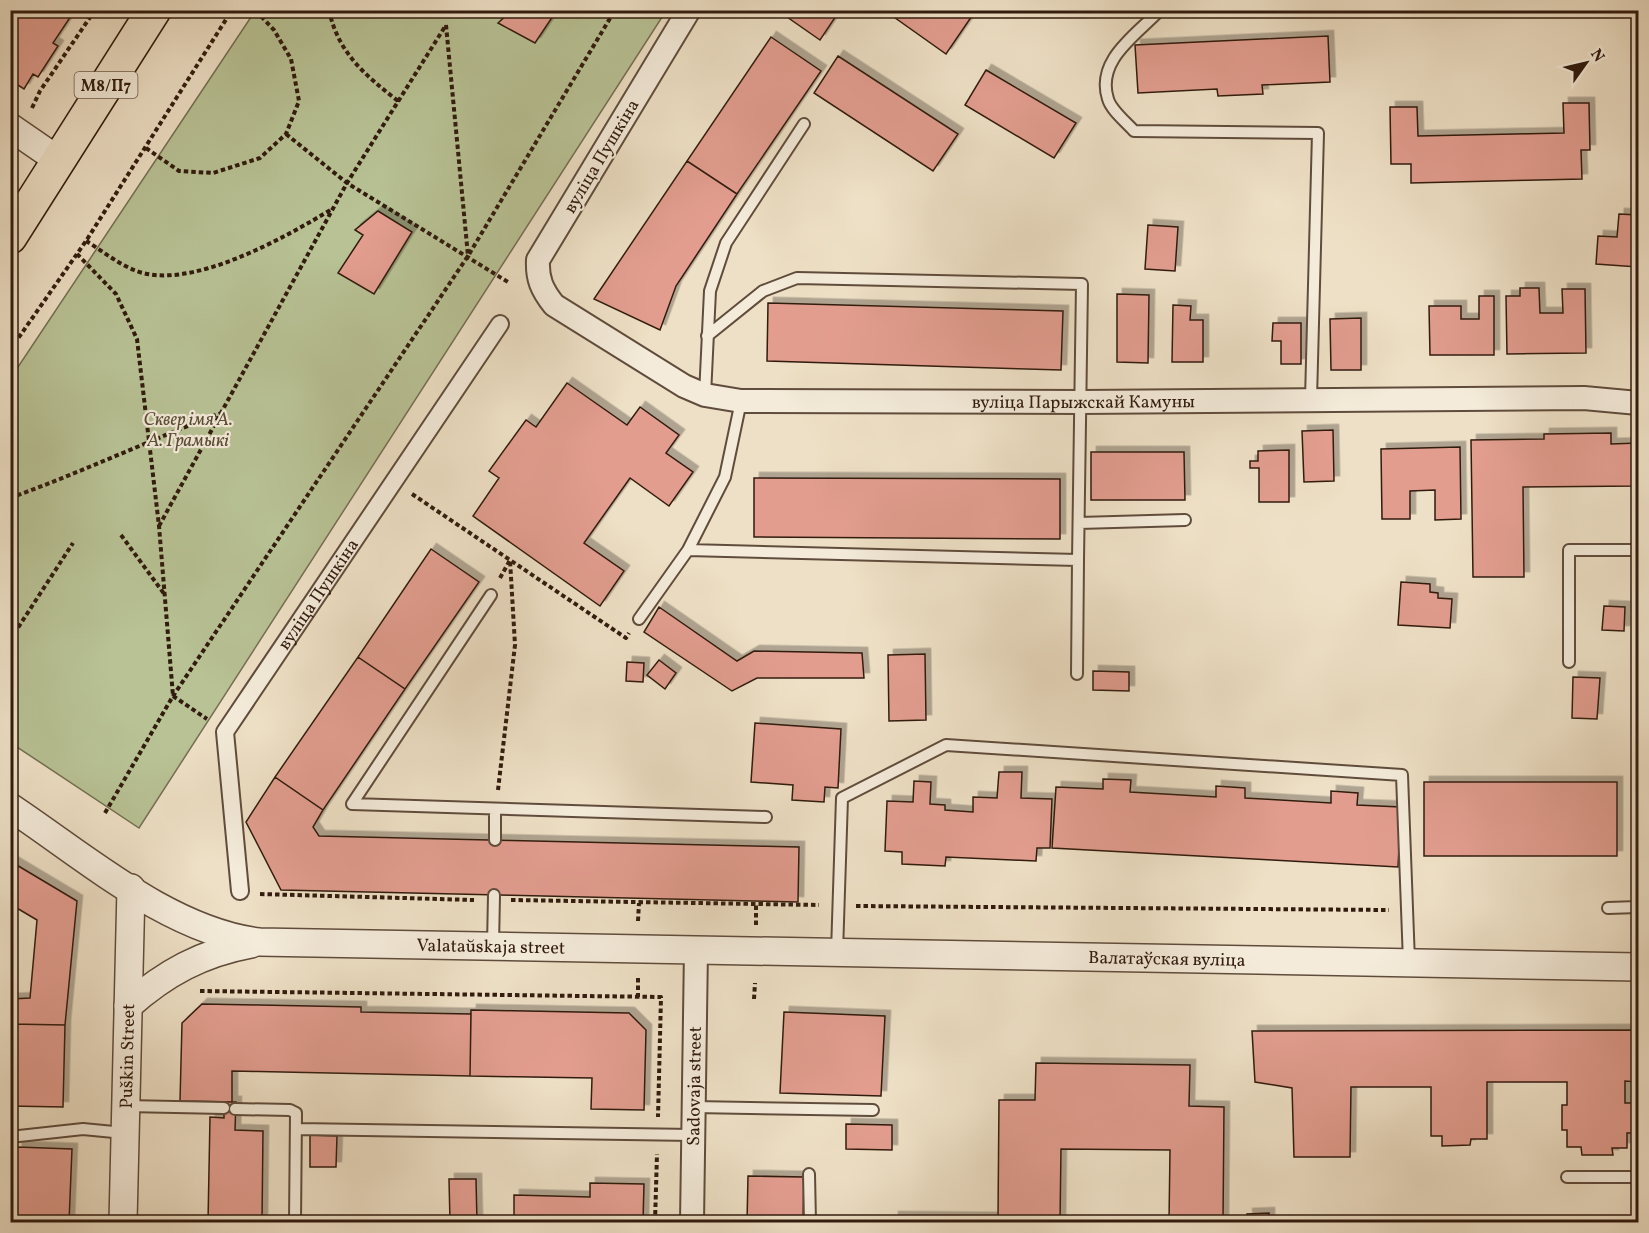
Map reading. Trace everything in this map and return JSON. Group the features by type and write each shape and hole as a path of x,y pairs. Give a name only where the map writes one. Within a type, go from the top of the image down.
{"main road":[{"name":"М8/П7","path":"10,237 154,10"}],"street":[{"name":"вуліца Пушкіна","path":"554,305 540,286 538,261 689,10"},
{"path":"19,133 58,160"},
{"name":"вуліца Парыжскай Камуны","path":"554,305 684,386 705,395 741,401 1081,402 1584,398 1638,403"},
{"name":"вуліца Пушкіна","path":"225,732 500,324"},
{"path":"225,732 240,891"},
{"path":"11,807 130,888 192,923 222,936 259,942 493,945"},
{"name":"Puškin Street","path":"123,1222 130,888"},
{"path":"128,1006 160,979 179,967 218,951 259,942"},
{"name":"Valataŭskaja street","path":"493,945 696,949"},
{"name":"Валатаўская вуліца","path":"696,949 1638,967"},
{"name":"Sadovaja street","path":"692,1222 696,949"}],"lane":[{"path":"1156,14 1117,52 1107,69 1108,99 1134,131 1318,133 1311,399"},
{"path":"705,395 710,291 726,243 804,124"},
{"path":"707,336 763,291 777,283 797,279 1082,284 1077,674"},
{"path":"639,619 688,550 725,477 741,401"},
{"path":"1079,523 1185,520"},
{"path":"688,550 1078,560"},
{"path":"1569,662 1569,550 1638,550"},
{"path":"491,595 352,804 766,817"},
{"path":"837,952 842,798 946,745 1402,774 1410,963"},
{"path":"495,809 495,840"},
{"path":"493,945 494,895"},
{"path":"1608,908 1638,907"},
{"path":"125,1106 290,1110 296,1113 298,1130 295,1222"},
{"path":"694,1107 873,1110"},
{"path":"10,1137 83,1129 125,1133"},
{"path":"298,1130 693,1135"},
{"path":"809,1174 810,1222"},
{"path":"1567,1177 1638,1177"}],"path":[{"path":"10,173 19,133 40,91 94,10"},
{"path":"10,350 86,241 232,10"},
{"path":"146,148 179,171 213,173 260,158 286,134 299,101 291,59 274,30 255,10"},
{"path":"328,10 333,29 360,70 398,101"},
{"path":"105,813 173,696 468,256 615,10"},
{"path":"159,526 347,183 446,25 468,256"},
{"path":"286,134 347,183 508,282"},
{"path":"86,241 135,271 174,276 218,265 262,247 301,228 333,208"},
{"path":"77,254 116,294 137,339 159,526 173,696"},
{"path":"10,498 79,473 148,440 221,412"},
{"path":"121,535 165,595"},
{"path":"10,640 73,543"},
{"path":"510,560 626,638"},
{"path":"173,696 225,732"},
{"path":"638,921 639,903"},
{"path":"756,904 756,925"},
{"path":"638,978 638,998"},
{"path":"754,999 755,982"},
{"path":"200,992 661,998 655,1222"}],"green space":[{"name":"Сквер імя А. А. Грамыкі","path":"255,11 666,11 139,828 11,743 10,379"}],"building":[{"path":"10,10 75,10 53,43 58,46 38,77 33,74 24,89 10,80"},
{"path":"512,10 557,10 535,43 498,23"},
{"path":"777,10 840,10 820,40"},
{"path":"884,10 976,10 946,54"},
{"path":"1328,36 1330,82 1262,85 1263,94 1218,96 1217,89 1138,93 1135,45"},
{"path":"771,37 821,71 737,194 687,161"},
{"path":"838,56 958,134 933,171 814,93"},
{"path":"986,70 1076,123 1054,158 965,105"},
{"path":"1563,103 1589,103 1590,150 1581,150 1582,179 1411,183 1411,164 1391,164 1390,107 1417,107 1418,136 1564,133"},
{"path":"687,161 737,194 676,286 660,330 594,299"},
{"path":"378,211 412,232 374,294 338,273 363,235 355,230"},
{"path":"1619,214 1638,215 1638,267 1596,264 1598,236 1617,237"},
{"path":"1148,225 1178,227 1175,271 1145,269"},
{"path":"1520,288 1539,288 1540,313 1563,313 1562,289 1585,289 1586,353 1507,354 1506,296 1520,296"},
{"path":"1117,294 1149,295 1148,363 1117,362"},
{"path":"1479,296 1494,296 1494,355 1430,355 1429,306 1461,306 1461,319 1479,319"},
{"path":"768,303 1063,311 1061,370 767,361"},
{"path":"1173,305 1191,306 1190,320 1203,320 1203,362 1172,362"},
{"path":"1635,314 1638,314 1638,354 1634,354"},
{"path":"1361,318 1361,370 1331,370 1330,319"},
{"path":"1273,323 1301,323 1301,364 1281,364 1281,341 1272,341"},
{"path":"567,383 627,425 640,407 679,435 666,453 693,472 669,506 630,478 584,543 624,571 600,606 473,516 499,478 489,471 526,420 536,427"},
{"path":"1333,430 1334,481 1304,482 1302,431"},
{"path":"1611,433 1611,444 1638,443 1638,486 1523,487 1524,577 1473,577 1471,440 1544,439 1544,434"},
{"path":"1460,447 1461,519 1435,520 1435,490 1410,491 1410,519 1382,519 1381,449"},
{"path":"1289,450 1289,502 1259,502 1259,468 1250,468 1250,461 1258,461 1258,451"},
{"path":"1091,452 1184,452 1185,500 1091,500"},
{"path":"754,478 1060,479 1060,539 754,537"},
{"path":"431,549 479,582 405,689 358,657"},
{"path":"1401,582 1430,584 1430,592 1438,593 1438,598 1452,599 1450,628 1398,625"},
{"path":"1604,606 1625,607 1624,631 1602,630"},
{"path":"659,607 737,661 754,651 862,653 864,678 757,678 732,691 644,632"},
{"path":"925,654 926,720 889,721 888,655"},
{"path":"358,657 405,689 323,810 275,777"},
{"path":"659,660 676,673 665,689 647,675"},
{"path":"627,662 644,663 643,682 626,681"},
{"path":"1093,671 1129,672 1129,691 1093,690"},
{"path":"1573,677 1600,678 1597,719 1572,718"},
{"path":"755,723 841,729 838,788 825,787 824,802 792,800 793,785 751,782"},
{"path":"999,772 1022,772 1021,798 1052,799 1050,848 1037,848 1036,861 946,857 945,866 902,864 902,852 885,851 887,801 913,802 914,781 931,782 930,804 945,805 945,810 973,812 973,797 997,798"},
{"path":"275,777 323,810 313,827 319,836 799,847 798,902 281,890 246,822"},
{"path":"1103,779 1131,780 1130,792 1216,797 1216,786 1245,788 1245,798 1331,803 1331,791 1358,793 1357,805 1401,807 1398,867 1052,848 1056,787 1103,789"},
{"path":"1424,782 1617,782 1617,856 1424,856"},
{"path":"10,861 77,901 65,1025 10,1024 10,999 30,998 37,920 10,904"},
{"path":"202,1004 361,1007 361,1012 471,1014 470,1076 232,1071 232,1102 180,1101 182,1023"},
{"path":"471,1010 629,1013 646,1030 644,1110 591,1109 592,1078 470,1076"},
{"path":"784,1012 885,1016 881,1096 780,1093"},
{"path":"10,1024 65,1025 63,1107 10,1106"},
{"path":"1638,1030 1638,1082 1625,1081 1625,1103 1634,1103 1634,1133 1627,1133 1627,1148 1612,1148 1613,1155 1582,1155 1581,1147 1567,1147 1567,1130 1562,1130 1562,1105 1567,1105 1567,1082 1487,1082 1487,1139 1471,1139 1470,1145 1442,1146 1442,1136 1431,1136 1431,1087 1351,1087 1350,1157 1294,1157 1292,1088 1255,1082 1252,1031"},
{"path":"1036,1063 1190,1065 1189,1106 1224,1107 1223,1222 1169,1222 1170,1150 1061,1149 1060,1222 893,1222 893,1217 998,1218 999,1100 1035,1100"},
{"path":"224,1102 236,1102 235,1130 263,1131 262,1222 208,1222 210,1117 224,1118"},
{"path":"846,1124 892,1125 892,1150 846,1149"},
{"path":"310,1135 337,1136 336,1167 310,1167"},
{"path":"17,1147 72,1149 69,1222 14,1222"},
{"path":"748,1176 804,1177 803,1222 747,1222"},
{"path":"449,1179 476,1179 477,1222 450,1222"},
{"path":"590,1183 644,1184 643,1222 514,1222 514,1195 590,1197"},
{"path":"1269,1213 1269,1222 1248,1222 1247,1214"}]}
